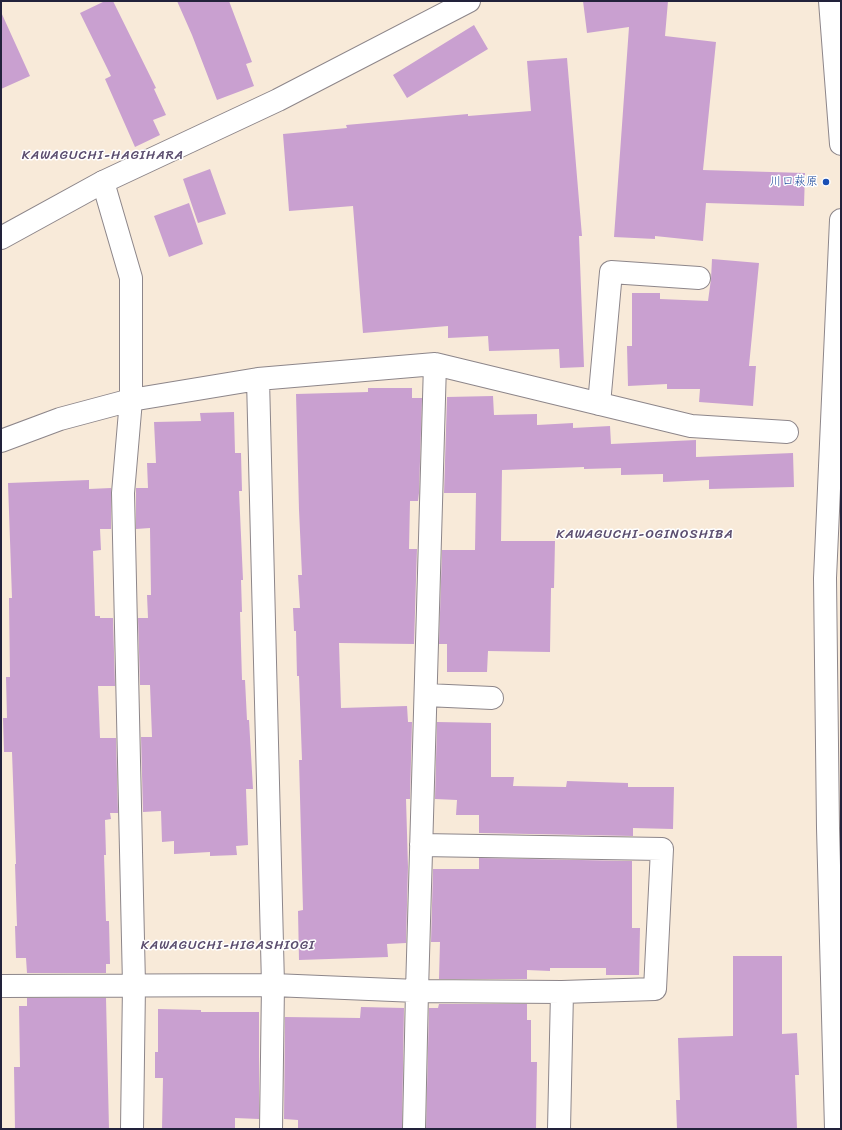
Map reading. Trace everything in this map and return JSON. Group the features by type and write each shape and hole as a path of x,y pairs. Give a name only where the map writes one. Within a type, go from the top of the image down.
{"street":[{"path":"1,238 102,182 278,100 469,1"},
{"path":"830,1 841,144"},
{"path":"102,182 131,278 131,400 123,493 134,985 132,1129"},
{"path":"836,1129 828,828 825,578 841,220"},
{"path":"599,404 611,272 699,278"},
{"path":"1,441 60,419 131,400 258,379 435,364 691,426 787,432"},
{"path":"414,1129 435,364"},
{"path":"258,379 273,985 271,1129"},
{"path":"426,695 492,698"},
{"path":"1,986 273,985 417,991 562,992 655,989 662,849 422,844"},
{"path":"559,1129 562,992"}],"building":[{"path":"105,1 113,1 156,88 154,89 166,115 153,120 160,135 135,147 105,79 111,76 80,13"},
{"path":"177,1 229,1 252,62 246,64 254,86 217,100"},
{"path":"583,1 668,1 665,36 716,42 703,170 805,173 804,206 706,203 703,241 655,236 655,239 614,237 629,27 587,33"},
{"path":"1,12 30,76 1,89"},
{"path":"474,25 488,49 407,98 393,75"},
{"path":"567,58 582,236 579,236 584,367 560,368 559,349 489,351 488,336 448,338 448,326 363,333 353,206 289,211 283,134 347,128 346,125 468,114 468,116 531,111 527,61"},
{"path":"210,169 226,214 198,223 183,179"},
{"path":"189,203 203,244 169,257 154,216"},
{"path":"712,259 759,263 749,366 756,366 753,406 699,402 700,389 667,389 667,384 628,386 627,346 632,346 632,293 660,293 660,299 708,301"},
{"path":"368,388 412,388 412,398 422,398 419,493 418,501 410,501 409,549 417,549 414,644 339,643 341,708 407,706 408,722 412,722 410,799 406,799 408,867 406,943 387,944 388,957 299,960 298,911 303,910 299,760 302,760 299,676 297,676 296,631 294,631 293,608 300,608 298,575 302,575 296,394 368,392"},
{"path":"493,396 494,415 537,414 537,425 573,423 573,428 610,426 611,444 696,440 696,457 793,453 794,487 709,489 709,480 663,482 663,474 621,475 621,468 584,469 584,467 502,470 501,541 555,541 554,588 551,588 550,652 488,651 487,672 447,672 447,644 439,644 442,550 475,550 476,493 444,493 447,397"},
{"path":"234,412 235,453 241,453 242,491 239,491 243,580 241,580 242,612 240,612 242,680 245,680 253,789 246,789 248,845 236,846 237,855 210,856 210,852 174,854 174,841 162,842 161,811 143,812 141,737 152,737 150,685 140,685 138,618 148,618 147,595 151,595 150,528 136,529 136,488 148,488 147,463 156,463 154,422 201,421 200,413"},
{"path":"89,480 89,489 111,488 111,529 100,529 101,550 93,551 95,616 100,616 100,618 113,618 115,686 98,686 100,738 116,738 118,813 110,813 111,819 105,820 106,855 104,855 106,921 109,921 110,964 106,964 106,973 27,973 26,958 16,958 16,864 12,752 4,752 3,718 7,718 6,677 10,677 9,598 12,598 8,483"},
{"path":"437,722 491,723 491,777 514,777 513,786 566,787 567,781 628,783 628,787 674,787 673,829 633,828 633,836 479,833 479,815 456,815 457,800 435,799"},
{"path":"479,858 632,861 632,928 640,928 639,975 606,975 606,968 550,968 550,971 527,970 527,979 439,979 440,942 431,942 433,869 479,869"},
{"path":"733,956 782,956 782,1034 797,1033 799,1075 795,1075 797,1129 677,1129 676,1100 680,1100 678,1038 733,1036"},
{"path":"27,998 106,998 109,1129 15,1129 14,1067 20,1067 19,1006 27,1006"},
{"path":"439,1004 527,1004 527,1020 531,1020 531,1062 537,1062 536,1129 426,1129 429,1008 438,1008"},
{"path":"361,1007 404,1008 402,1129 298,1129 298,1120 284,1119 285,1017 360,1018"},
{"path":"158,1009 201,1010 201,1012 259,1012 259,1119 235,1118 235,1129 162,1129 163,1078 155,1078 155,1052 158,1052"}],"place":[{"name":"川口萩原","path":"826,182"}],"district":[{"name":"KAWAGUCHI-HAGIHARA","path":"103,156"},
{"name":"KAWAGUCHI-OGINOSHIBA","path":"645,535"},
{"name":"KAWAGUCHI-HIGASHIOGI","path":"228,946"}]}
